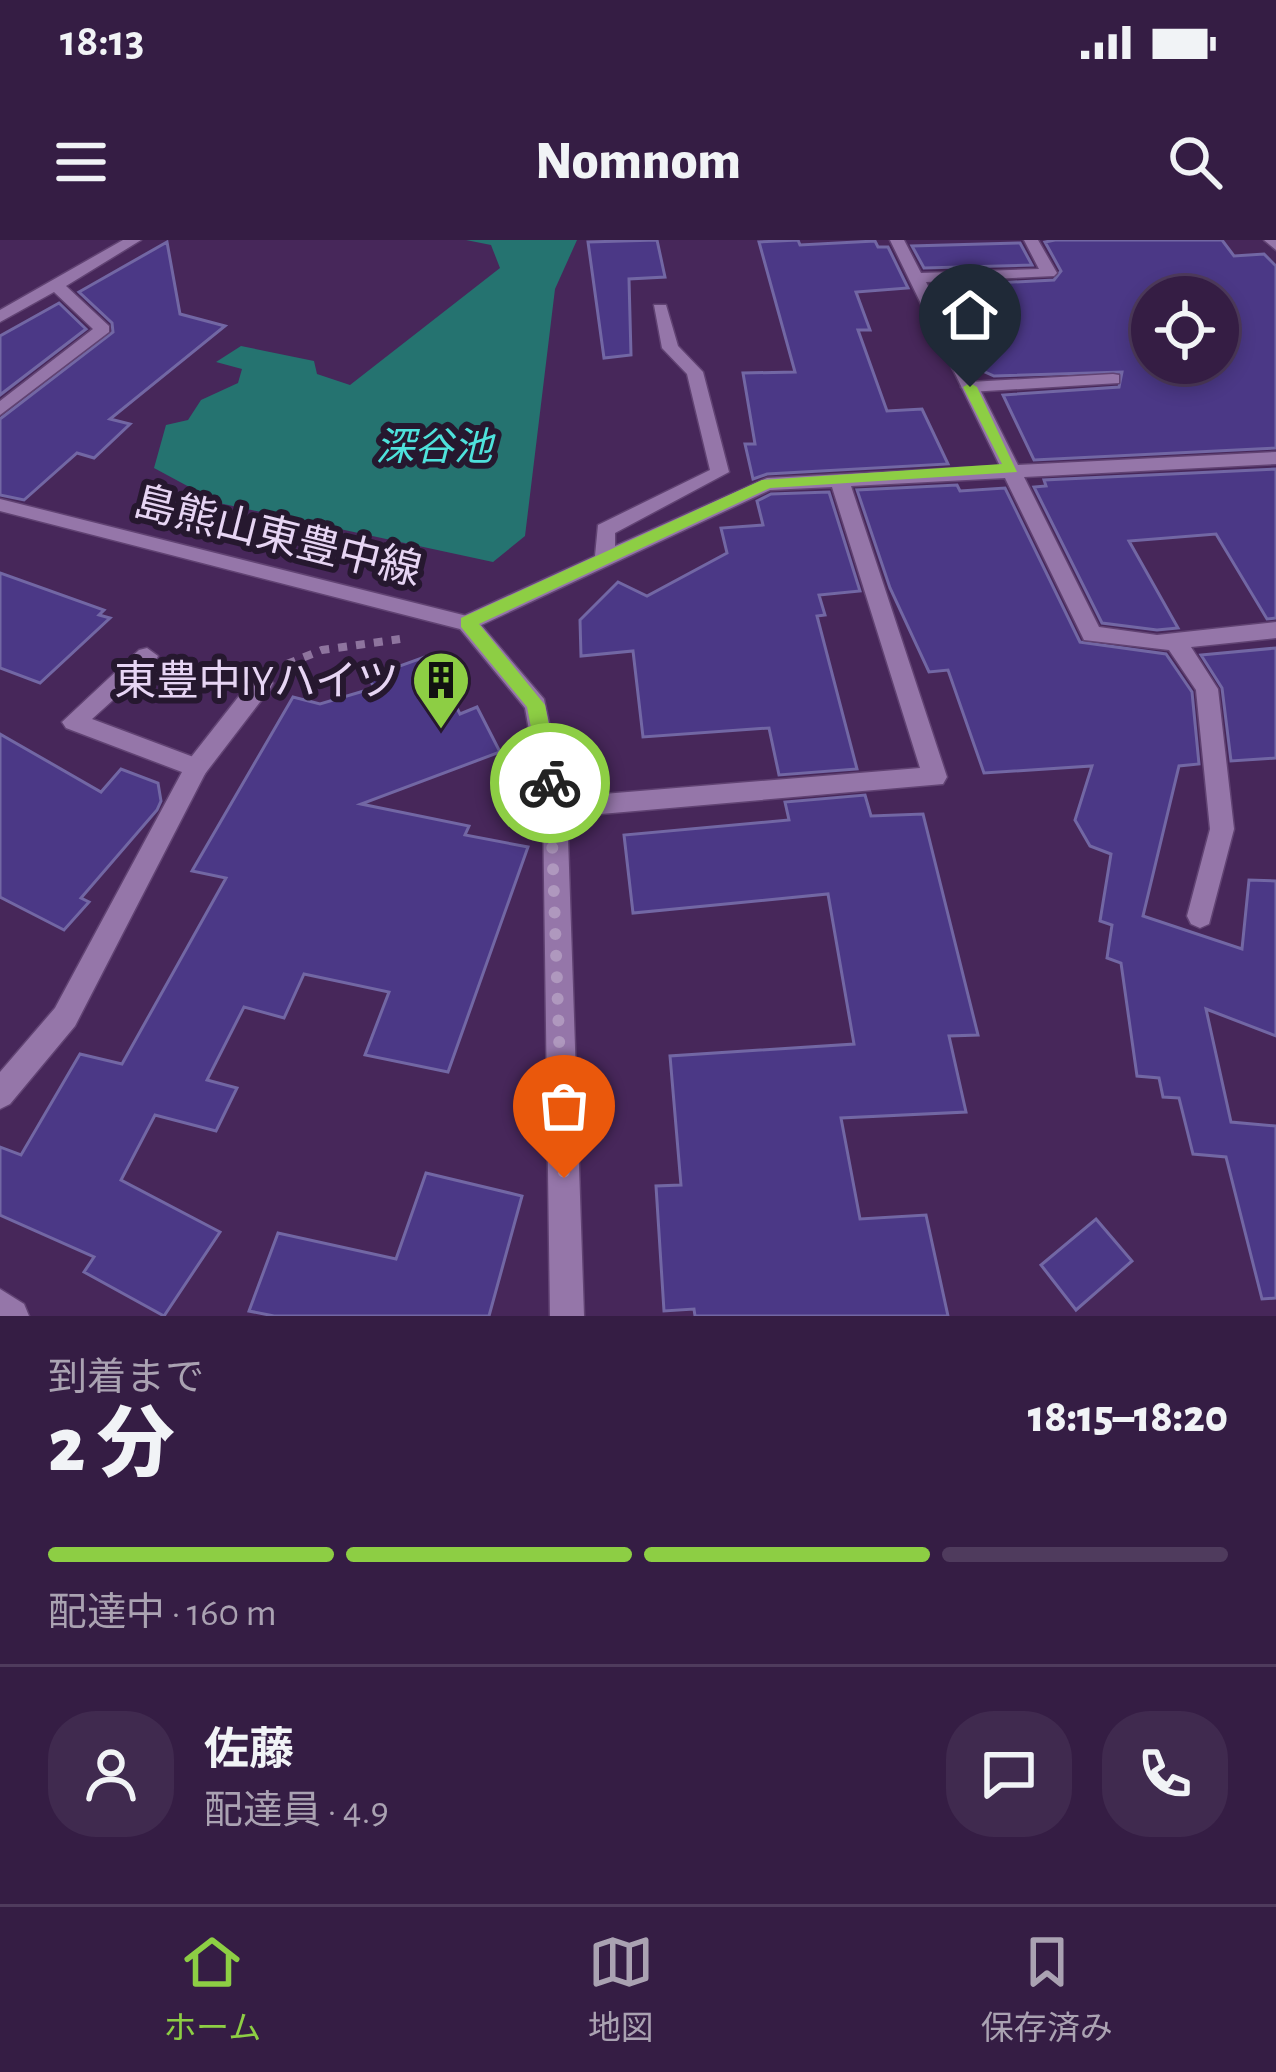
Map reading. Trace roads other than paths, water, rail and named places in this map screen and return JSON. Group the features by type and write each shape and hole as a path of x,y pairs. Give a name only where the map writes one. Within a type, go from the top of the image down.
{"street":[{"path":"0,317 134,240"},
{"path":"897,240 1092,634 1174,641 1276,630"},
{"path":"916,278 1048,272 1031,240"},
{"path":"0,410 103,329 58,287"},
{"path":"605,560 605,530 720,472 695,371 670,348 660,308"},
{"path":"970,387 1113,379"},
{"path":"467,622 767,484 1276,458"},
{"path":"555,808 935,777 838,479"},
{"name":"島熊山東豊中線","path":"0,505 467,622 536,705 555,808 567,1316"},
{"path":"1174,641 1207,689 1222,829 1200,916"},
{"path":"147,656 74,722 196,768"},
{"path":"0,1094 65,1016 196,768 262,683"},
{"path":"0,1306 12,1316"}],"water":[{"name":"深谷池","path":"466,240 577,240 555,289 525,536 493,562 219,503 154,468 166,425 188,420 201,400 238,383 242,369 216,362 241,346 314,361 317,374 350,385 500,268 491,245"}],"place":[{"name":"東豊中IYハイツ","path":"441,731"}]}
